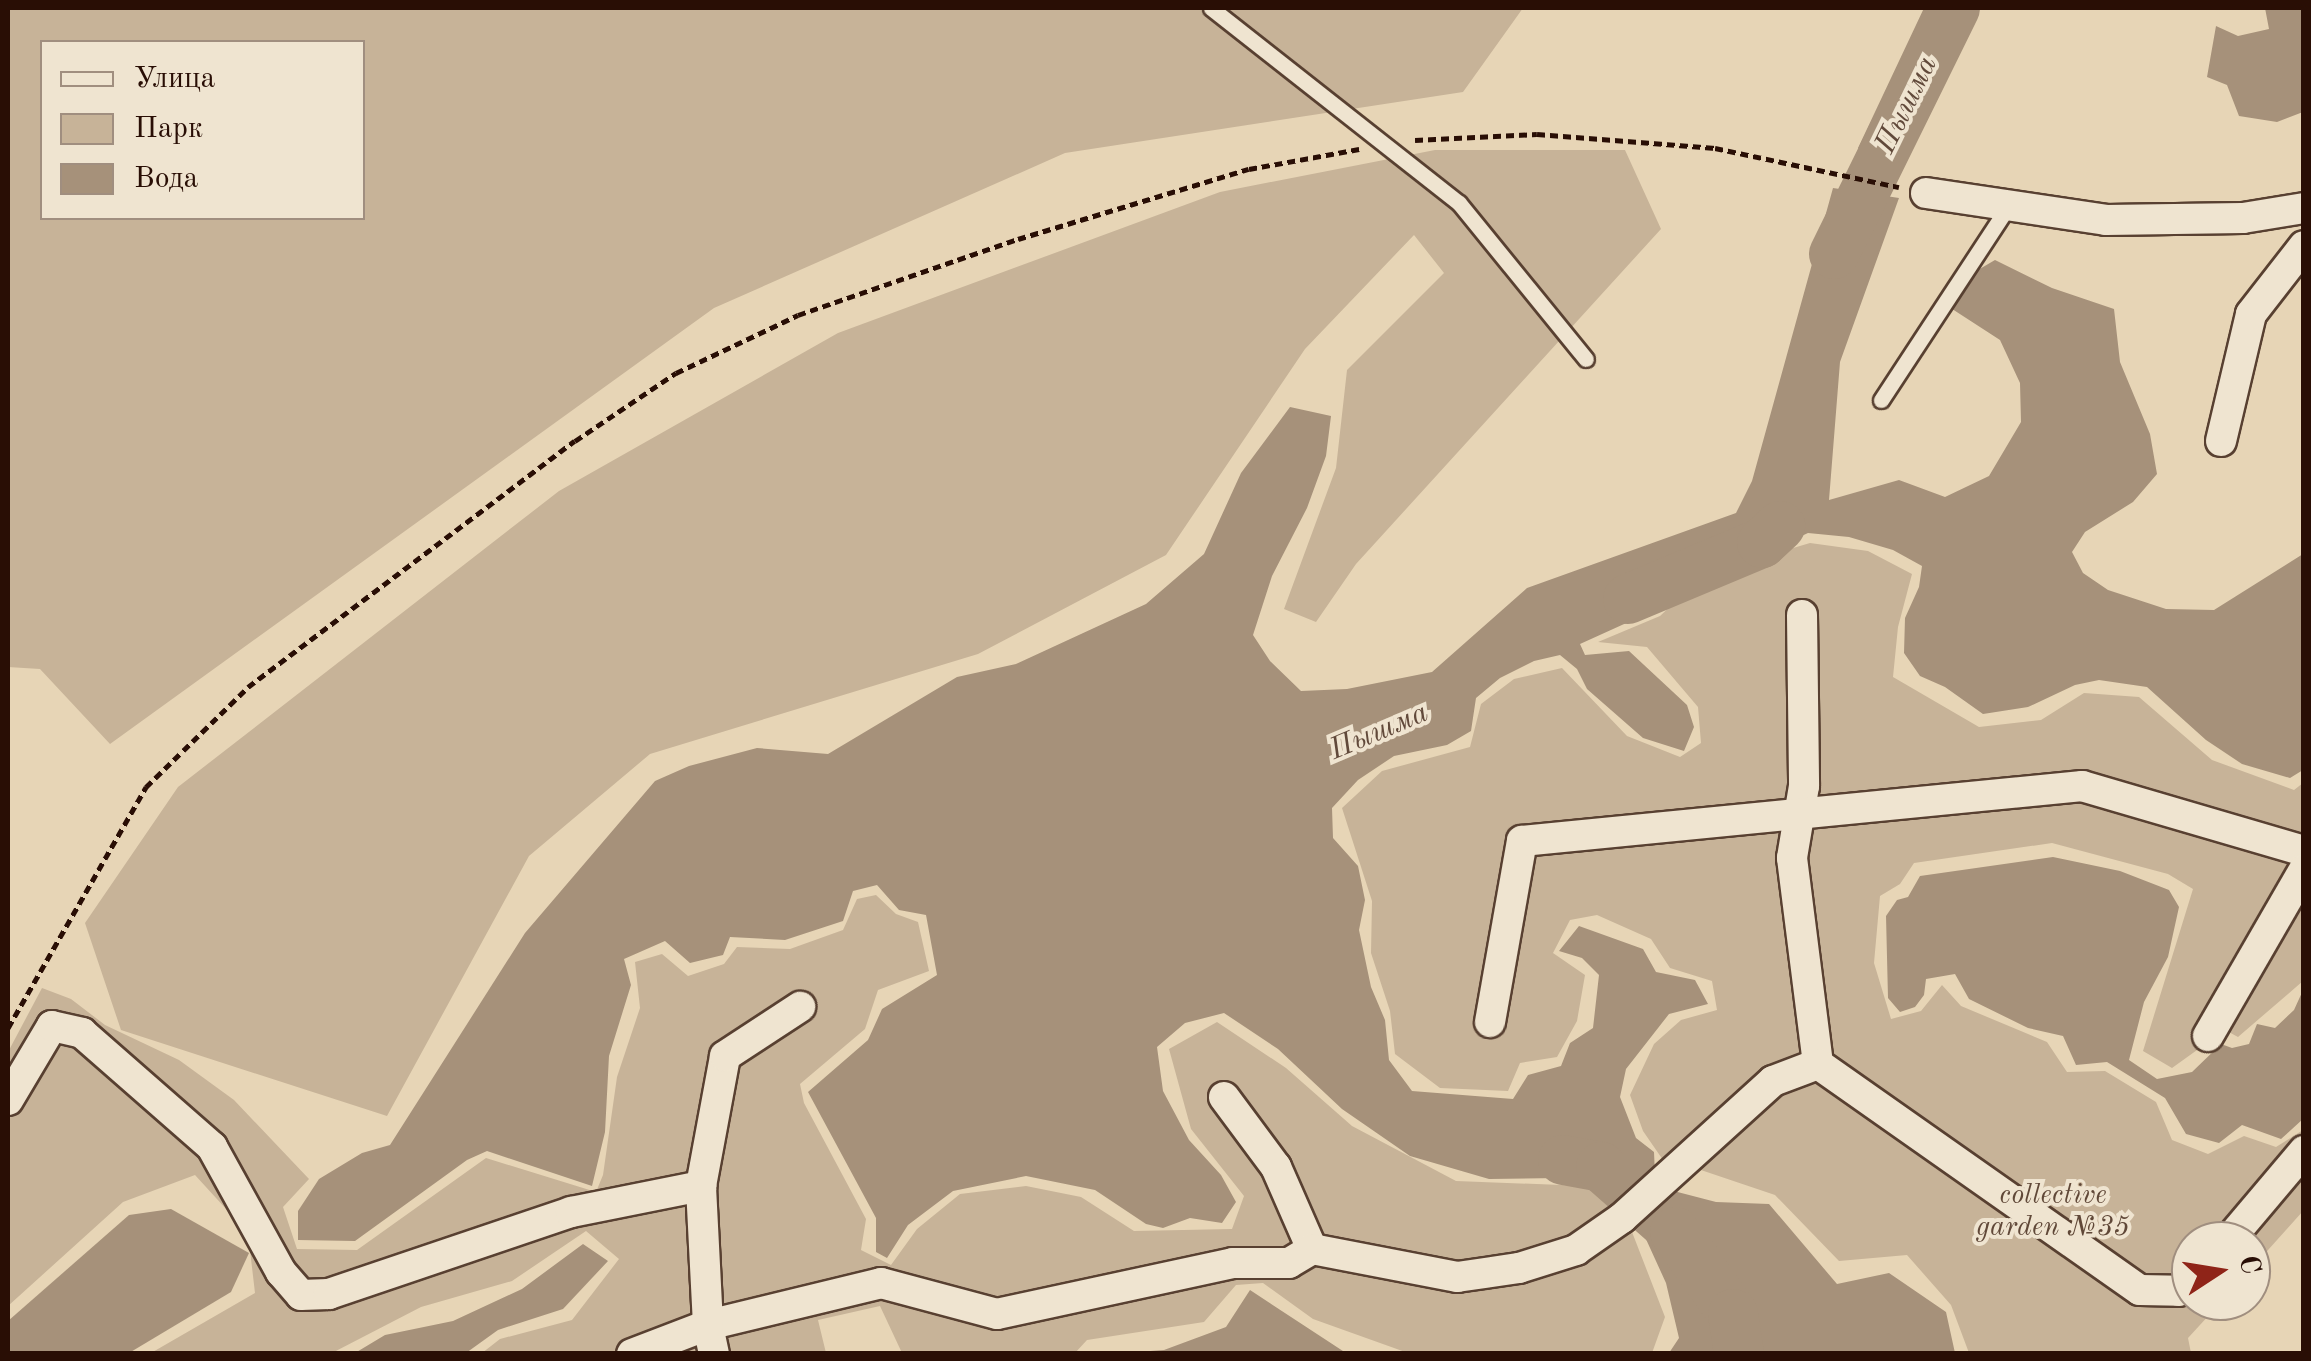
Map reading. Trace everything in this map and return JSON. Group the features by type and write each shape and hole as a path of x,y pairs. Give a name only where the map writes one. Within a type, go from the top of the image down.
{"street":[{"path":"1926,193 2106,220 2243,218 2304,208"},
{"path":"2221,441 2252,314 2304,246"},
{"path":"1802,615 1804,786 1796,814 1792,858 1818,1064 2140,1290 2171,1291"},
{"path":"1490,1022 1522,841 2082,786 2304,851"},
{"path":"2208,1036 2304,870"},
{"path":"711,1339 701,1186 725,1056 800,1007"},
{"path":"8,1100 52,1026 82,1032 212,1147 281,1272 302,1295 329,1294 572,1212 701,1186"},
{"path":"632,1354 711,1339 881,1283 997,1314 1233,1263 1301,1256 1458,1276 1518,1268 1576,1250 1622,1218 1773,1082 1818,1064"},
{"path":"1224,1097 1276,1168 1301,1256"},
{"path":"2245,1221 2304,1151"}],"lane":[{"path":"1211,8 1459,202 1586,358"},
{"path":"1881,400 2008,207"}],"path":[{"path":"8,1028 146,787 248,688 575,441 676,373 798,316 1018,239 1249,169 1387,144 1537,134 1715,148 1926,193"}],"green space":[{"path":"8,8 1523,8 1463,92 1065,153 714,308 110,744 40,669 8,667"},
{"path":"1435,150 1625,150 1661,229 1356,564 1316,622 1284,609 1336,468 1347,370 1444,273 1414,235 1305,349 1166,555 978,654 650,754 529,856 387,1116 121,1030 85,923 178,787 559,491 838,333 1220,192"},
{"name":"collective garden №35","path":"1810,543 1868,551 1912,574 1898,627 1893,677 1979,727 2041,720 2084,693 2139,697 2212,760 2294,790 2303,783 2303,981 2238,1037 2225,1030 2172,1068 2143,1051 2193,889 2168,874 2052,843 1914,863 1900,884 1880,896 1874,963 1891,1019 1921,1011 1942,985 1961,1006 2047,1042 2067,1072 2105,1071 2156,1102 2172,1140 2208,1154 2244,1136 2276,1147 2303,1130 2303,1211 2271,1247 2271,1221 2171,1221 2171,1321 2204,1321 2188,1338 2191,1353 1969,1353 1951,1305 1907,1255 1839,1261 1775,1195 1692,1167 1632,1232 1665,1317 1652,1353 1408,1353 1313,1319 1263,1283 1236,1285 1204,1322 1087,1340 1075,1353 902,1353 880,1306 818,1320 826,1353 482,1353 500,1339 572,1320 619,1259 586,1231 512,1281 421,1307 332,1353 151,1353 255,1293 248,1233 195,1175 123,1202 8,1306 8,1052 42,988 71,999 105,1025 179,1060 234,1100 309,1179 283,1207 297,1249 357,1250 486,1158 596,1192 603,1175 617,1077 640,1008 635,962 662,954 688,976 724,964 737,947 790,949 843,930 857,899 876,895 896,914 918,922 929,971 878,990 865,1029 800,1084 804,1103 866,1219 861,1250 891,1265 917,1229 960,1194 1026,1186 1081,1197 1134,1231 1232,1229 1244,1196 1191,1129 1169,1049 1217,1022 1286,1068 1352,1126 1456,1181 1587,1186 1621,1199 1663,1160 1643,1131 1630,1095 1654,1044 1681,1020 1717,1010 1712,981 1670,968 1651,939 1597,915 1570,920 1553,953 1585,975 1577,1021 1557,1057 1520,1063 1508,1091 1440,1088 1395,1054 1390,1011 1371,953 1372,901 1342,808 1382,771 1470,747 1481,704 1514,679 1562,668 1627,736 1680,757 1701,743 1698,707 1647,647 1598,642 1660,616 1705,574"}],"water":[{"path":"1924,8 1972,8 1962,30 1931,66 1921,114 1896,170 1858,148"},
{"path":"2265,8 2303,8 2303,112 2277,122 2239,116 2227,85 2207,77 2216,26 2238,36 2269,29"},
{"path":"1833,188 1899,198 1840,362 1829,500 1899,480 1945,497 1989,476 2021,422 2020,383 2000,340 1946,305 1966,277 1995,260 2052,288 2114,309 2120,362 2150,434 2157,474 2133,502 2085,532 2072,552 2083,573 2108,590 2166,609 2214,610 2303,554 2303,770 2290,778 2242,764 2206,740 2147,687 2099,680 2075,685 2028,707 1983,714 1945,687 1920,676 1904,653 1905,618 1919,587 1922,566 1893,550 1849,537 1808,533 1780,546 1694,566 1655,610 1580,644 1585,655 1629,651 1687,705 1694,727 1684,751 1643,738 1587,689 1577,669 1560,655 1534,661 1500,678 1476,698 1471,731 1447,745 1394,756 1358,780 1332,808 1333,838 1358,866 1365,900 1359,930 1371,987 1385,1020 1389,1060 1412,1091 1513,1099 1528,1075 1561,1066 1570,1043 1593,1028 1599,975 1582,958 1559,951 1579,926 1643,949 1656,972 1695,980 1708,1004 1669,1014 1626,1069 1620,1097 1636,1138 1654,1152 1655,1175 1636,1190 1558,1178 1489,1179 1410,1156 1342,1109 1278,1049 1224,1013 1185,1023 1157,1047 1163,1091 1189,1140 1221,1175 1236,1202 1222,1223 1190,1218 1163,1228 1146,1224 1095,1190 1026,1176 953,1191 908,1225 887,1258 876,1252 876,1218 808,1092 868,1040 882,1009 937,975 926,915 899,910 877,885 853,891 843,921 785,940 730,937 723,955 690,963 665,941 624,959 631,985 609,1056 605,1132 592,1186 487,1151 467,1160 355,1241 298,1240 298,1211 319,1179 362,1153 390,1145 525,933 655,781 689,766 757,748 828,754 957,677 1016,664 1146,604 1204,554 1241,473 1290,407 1331,416 1326,456 1307,508 1272,576 1253,635 1270,661 1301,691 1347,689 1432,672 1527,588 1736,513 1752,481"},
{"path":"2053,857 2120,871 2169,890 2179,907 2168,957 2144,1002 2129,1060 2157,1079 2192,1072 2221,1044 2232,1048 2249,1044 2257,1024 2275,1028 2294,1010 2304,988 2303,1119 2281,1139 2242,1125 2219,1143 2186,1134 2165,1098 2107,1062 2076,1065 2063,1036 2028,1028 1969,999 1955,974 1926,979 1924,995 1915,1007 1900,1012 1888,998 1886,916 1897,900 1908,897 1920,876"},
{"path":"1666,1189 1716,1202 1769,1204 1837,1284 1889,1273 1946,1312 1955,1353 1669,1353 1679,1338 1666,1283 1640,1226"},
{"path":"171,1209 249,1253 231,1292 129,1353 8,1353 8,1321 129,1215"},
{"path":"583,1244 608,1261 563,1309 498,1330 466,1353 355,1353 385,1335 453,1321 522,1289"},
{"path":"1250,1290 1346,1353 1123,1353 1164,1350 1226,1327"}],"waterway":[{"name":"Пышма","path":"1834,254 1955,8"},
{"name":"Пышма","path":"1628,599 1762,543 1780,526"},
{"name":"Пышма","path":"1563,1160 1601,1167 1675,1232 1733,1314 1739,1354"}]}
